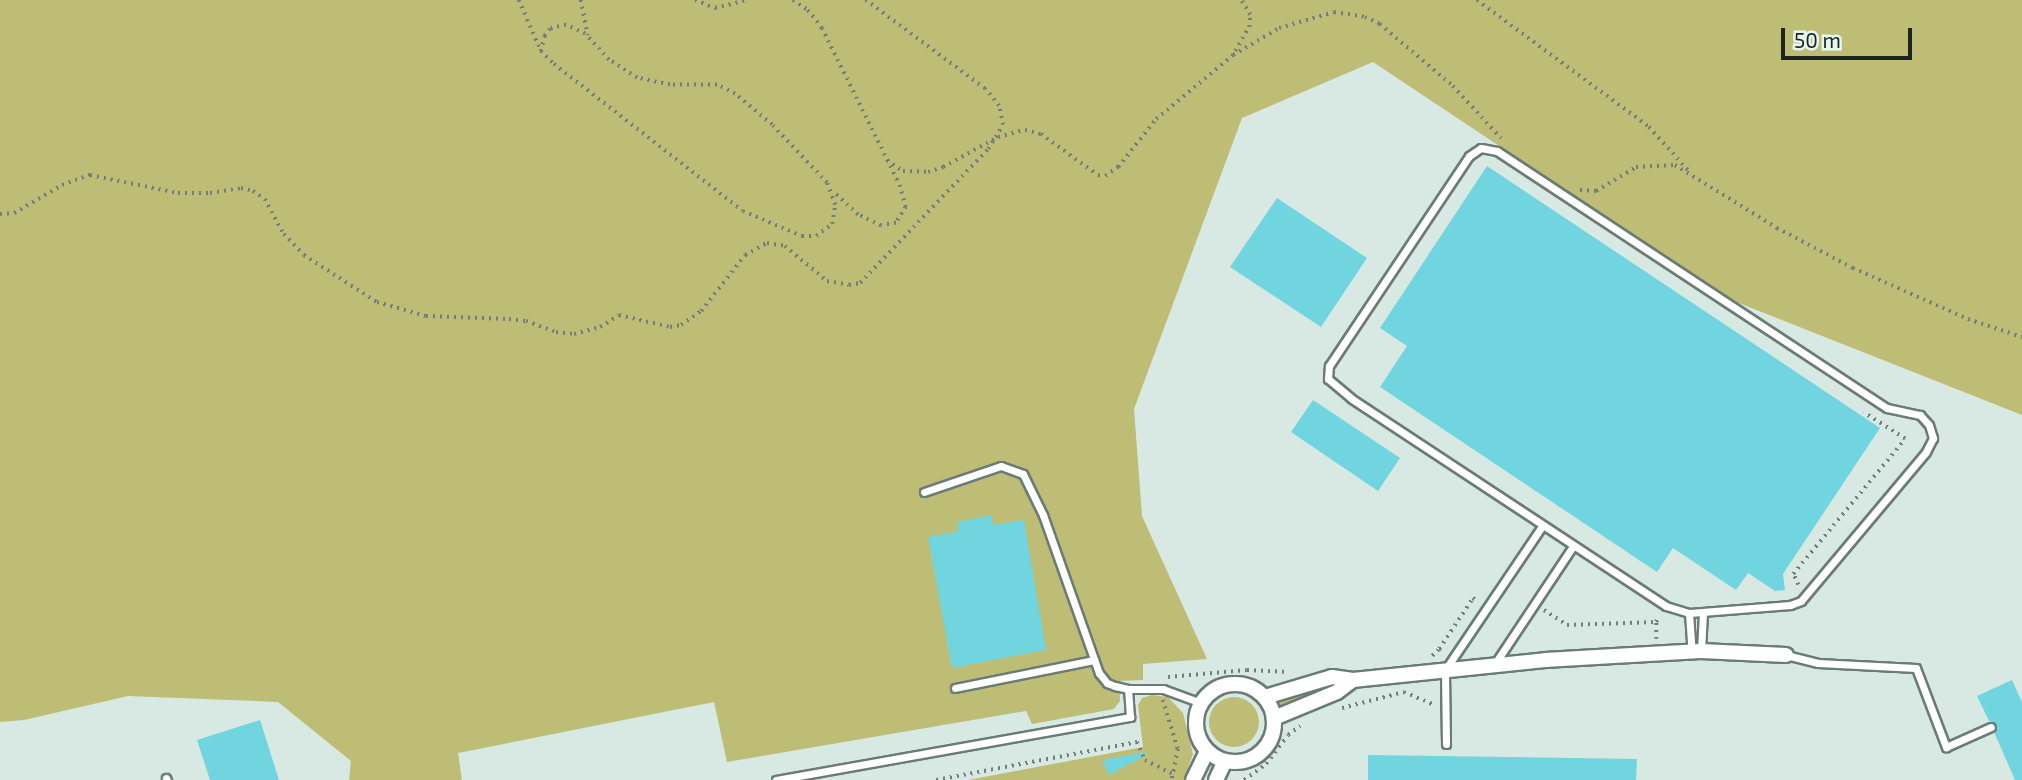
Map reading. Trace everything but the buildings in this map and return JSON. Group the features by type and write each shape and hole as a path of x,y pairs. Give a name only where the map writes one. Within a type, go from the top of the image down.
{"street":[{"path":"1265,697 1332,677 1353,680 1545,660 1697,652 1786,655"},
{"path":"1274,718 1337,692 1353,680"},
{"path":"1224,685 1246,686 1265,697 1274,718 1269,743 1261,753 1237,763 1225,761 1207,751 1196,728 1201,703 1211,692 1224,685"},
{"path":"1193,780 1207,751"},
{"path":"1216,780 1225,761"}],"lane":[{"path":"1481,148 1497,151 1887,408 1920,415 1929,425 1933,438 1926,452 1801,601 1790,605 1689,613 1655,601 1542,526 1351,398 1328,379 1329,366 1469,156 1481,148"},
{"path":"924,492 1001,466 1023,474 1043,515 1098,673 1107,683 1128,689 1163,689 1201,703"},
{"path":"1446,744 1445,670 1542,526"},
{"path":"1493,667 1573,546"},
{"path":"1697,652 1703,612"},
{"path":"1689,613 1697,652"},
{"path":"1786,655 1818,663 1916,668 1946,747 1991,727"},
{"path":"955,688 1094,660"},
{"path":"776,780 1130,717 1128,689"}],"path":[{"path":"519,0 541,51 554,64 743,211 765,223 802,236 816,236 825,231 836,215 832,192"},
{"path":"581,0 590,39"},
{"path":"695,0 715,8 747,0"},
{"path":"541,51 544,36 557,25 577,28 610,60 637,78 670,85 717,85 736,94 772,125 849,209 881,226 896,223 906,207 887,160 822,28 808,10 793,0"},
{"path":"0,215 14,213 62,185 90,175 178,193 210,193 241,188 253,191 265,199 284,234 304,255 377,302 397,310 452,319 488,317 526,321 556,332 573,334 600,327 619,315 670,327 681,325 701,311 745,255 767,243 785,246 827,281 849,285 860,283 998,137 1002,115 985,89 865,0"},
{"path":"1233,55 1249,27 1250,15 1241,0"},
{"path":"1477,0 1649,127 1690,173"},
{"path":"887,160 903,171 928,172 943,167 998,137 1032,130 1098,175 1105,176 1118,167 1156,119 1233,55 1279,28 1319,14 1334,12 1365,17 1380,24 1453,86 1506,144"},
{"path":"1570,186 1596,191 1628,170 1649,164 1675,165 1777,228 1853,268 1968,319 2022,337"},
{"path":"1336,710 1375,697 1404,692 1432,705 1446,705"},
{"path":"1244,780 1266,764 1288,735 1303,723"},
{"path":"936,780 1137,742 1145,760 1172,774"}],"shaded area":[{"path":"0,0 2022,0 2022,415 1731,300 1373,62 1242,118 1134,409 1142,516 1207,659 1143,664 1143,680 1119,681 1120,701 1114,709 1032,724 1026,711 727,762 714,702 458,753 462,780 349,780 351,761 278,702 128,696 24,720 0,722"},
{"path":"1341,683 1282,709 1276,705 1278,699 1308,688"},
{"path":"1152,695 1168,697 1183,713 1193,754 1184,780 968,780 1143,747 1138,705 1142,698"},
{"path":"1234,697 1252,704 1259,722 1252,740 1234,747 1216,740 1209,722 1216,704"}]}
